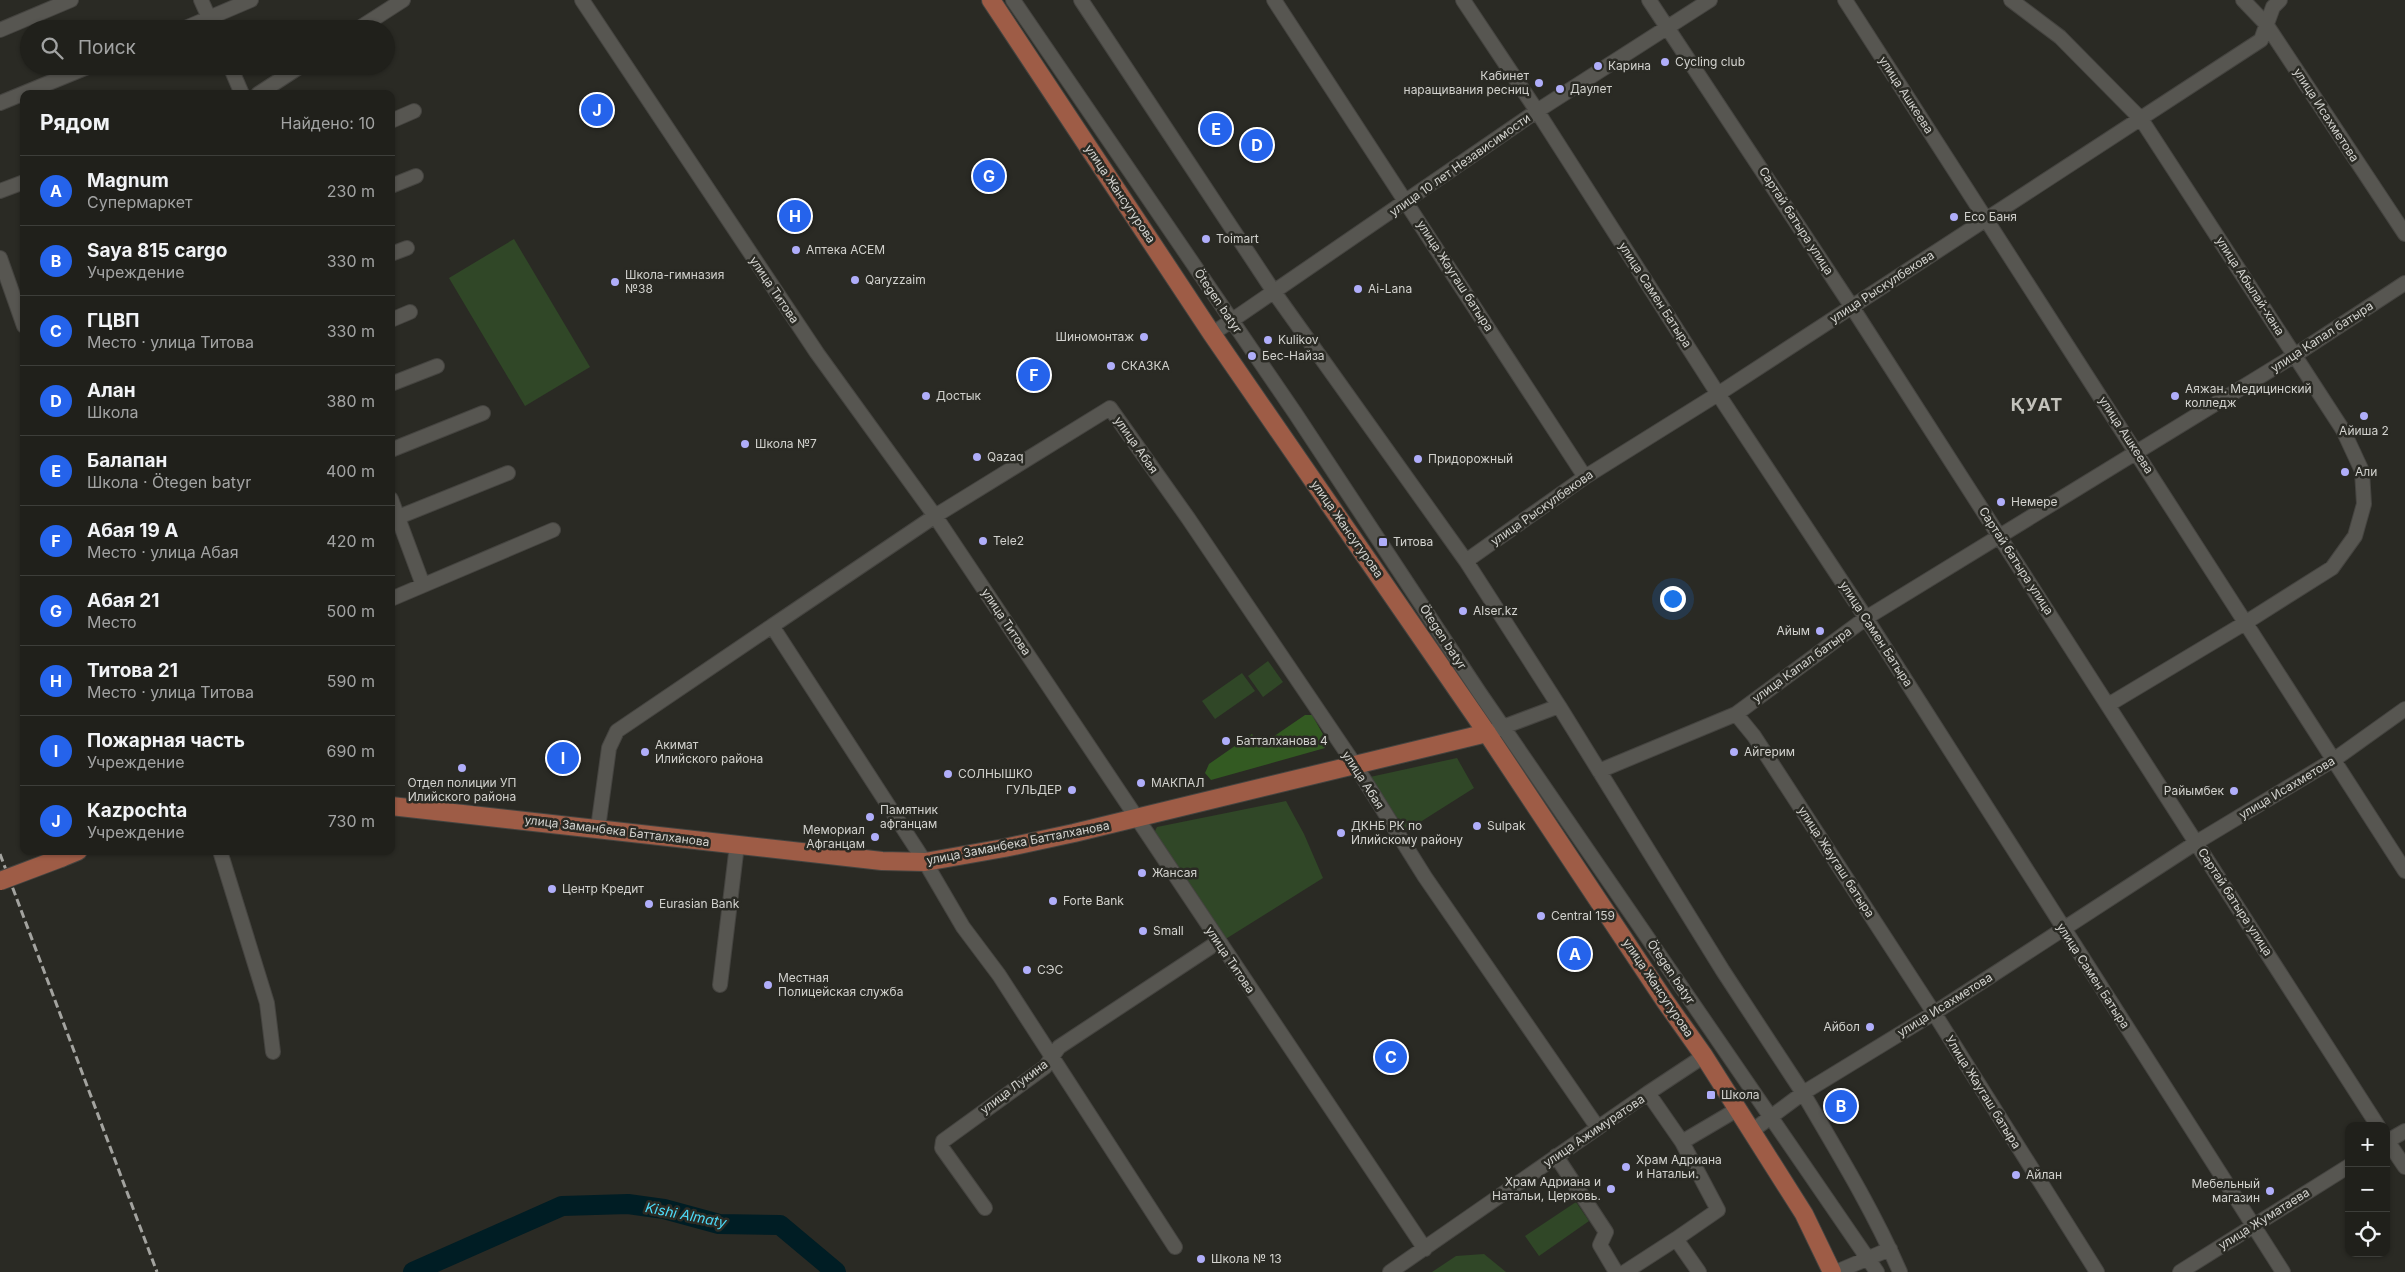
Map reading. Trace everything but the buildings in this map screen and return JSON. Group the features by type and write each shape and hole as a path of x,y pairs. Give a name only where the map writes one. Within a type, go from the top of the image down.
{"main road":[{"name":"улица Жансугурова","path":"991,0 1212,334 1487,733 1704,1056 1804,1214 1834,1272"},
{"name":"улица Заманбека Батталханова","path":"395,806 882,861 925,862 1004,848 1136,818 1487,733"},
{"path":"0,881 68,855"}],"street":[{"path":"24,20 72,0"},
{"path":"201,0 211,20"},
{"path":"217,20 251,0"},
{"path":"372,20 403,0"},
{"name":"улица Титова","path":"582,0 806,337 935,516 1425,1249"},
{"name":"Ötegen batyr","path":"1013,0 1295,413 1479,692 1877,1272"},
{"path":"1081,0 1274,292 1466,561 1600,771 1723,971 1803,1093 1890,1249 1900,1272"},
{"name":"улица Жаугаш батыра","path":"1274,0 1586,477"},
{"name":"улица Самен Батыра","path":"1463,0 1537,111 1718,394 1866,618 2283,1272"},
{"name":"Сартай батыра улица","path":"1649,0 1668,26 1852,307 2375,1122"},
{"name":"улица 10 лет Независимости","path":"1212,334 1537,111 1710,0"},
{"name":"улица Ашкеева","path":"1845,0 2136,450 2245,624 2335,759 2405,871"},
{"name":"улица Абылай-хана","path":"2011,0 2060,37 2142,119 2342,430 2362,471 2364,504 2355,536 2332,568 2245,624 2108,705"},
{"name":"улица Исахметова","path":"2243,0 2266,24 2405,234"},
{"name":"улица Рыскулбекова","path":"1466,561 1586,477 1718,394 2261,40 2273,8 2280,0"},
{"path":"0,30 20,22"},
{"path":"32,90 68,75"},
{"path":"234,75 240,90"},
{"path":"264,90 287,75"},
{"path":"0,103 20,95"},
{"path":"395,119 414,111"},
{"path":"395,184 416,176"},
{"path":"0,192 20,184"},
{"path":"395,252 407,248"},
{"path":"0,258 20,315"},
{"name":"улица Капал батыра","path":"1600,771 1736,714 1866,618 2136,450 2295,355 2405,283"},
{"path":"395,318 410,312"},
{"path":"395,382 437,366"},
{"name":"улица Абая","path":"935,516 1110,408 1188,518 1355,765 1425,877 1598,1128"},
{"path":"395,448 483,413"},
{"path":"423,585 395,519 508,473"},
{"path":"598,828 609,748 617,731 935,516"},
{"path":"395,597 553,530"},
{"path":"772,626 925,862 962,927 999,975 1175,1247"},
{"path":"1487,733 1559,706"},
{"name":"улица Исахметова","path":"1752,1131 1803,1093 1934,1013 2197,842 2335,759 2405,709"},
{"name":"улица Жаугаш батыра","path":"1736,714 1754,736 1934,1013"},
{"path":"720,985 737,845"},
{"path":"221,855 268,1003 273,1052"},
{"name":"улица Лукина","path":"985,1208 942,1148 943,1141 1045,1066 1060,1047 1218,942"},
{"name":"Улица Жаугаш батыра","path":"1934,1013 2097,1272"},
{"path":"1648,1094 1704,1056"},
{"name":"улица Ажимуратова","path":"1390,1272 1648,1094 1682,1142 1718,1210 1676,1239"},
{"path":"1682,1142 1738,1109"},
{"path":"2390,1139 2405,1131"},
{"path":"2390,1145 2405,1167"},
{"path":"1556,1156 1606,1232 1600,1245 1616,1272"},
{"name":"улица Жуматаева","path":"2180,1272 2347,1167"},
{"path":"1625,1272 1676,1239 1699,1272"},
{"path":"1834,1272 1890,1249"}],"green space":[{"path":"514,239 590,367 525,406 449,278"},
{"path":"1268,661 1283,682 1263,697 1248,676"},
{"path":"1242,673 1255,691 1215,719 1202,701"},
{"path":"1305,715 1312,715 1324,736 1325,748 1211,780 1205,773 1209,764 1252,734 1260,746"},
{"path":"1457,758 1474,788 1406,831 1370,777"},
{"path":"1286,801 1304,834 1323,878 1224,940 1153,835 1157,827"},
{"path":"1576,1202 1589,1221 1539,1256 1525,1236"},
{"path":"1484,1254 1506,1272 1432,1272 1456,1256"}],"waterway":[{"name":"Kіshі Almaty","path":"413,1272 562,1206 628,1204 664,1209 719,1224 780,1225 836,1272"}],"railway":[{"path":"0,854 157,1272"}],"place":[{"name":"Cycling club","path":"1665,62"},
{"name":"Карина","path":"1598,66"},
{"name":"Кабинет наращивания ресниц","path":"1539,83"},
{"name":"Даулет","path":"1560,89"},
{"name":"Kazpochta","path":"597,110"},
{"name":"Балапан","path":"1216,129"},
{"name":"Алан","path":"1257,145"},
{"name":"Абая 21","path":"989,176"},
{"name":"Титова 21","path":"795,216"},
{"name":"Eco Баня","path":"1954,217"},
{"name":"Toimart","path":"1206,239"},
{"name":"Аптека АСЕМ","path":"796,250"},
{"name":"Qaryzzaim","path":"855,280"},
{"name":"Школа-гимназия №38","path":"615,282"},
{"name":"Ai-Lana","path":"1358,289"},
{"name":"Шиномонтаж","path":"1144,337"},
{"name":"Kulikov","path":"1268,340"},
{"name":"Бес-Найза","path":"1252,356"},
{"name":"СКАЗКА","path":"1111,366"},
{"name":"Абая 19 А","path":"1034,375"},
{"name":"Достык","path":"926,396"},
{"name":"Аяжан. Медицинский колледж","path":"2175,396"},
{"name":"Айиша 2","path":"2364,416"},
{"name":"Школа №7","path":"745,444"},
{"name":"Qazaq","path":"977,457"},
{"name":"Придорожный","path":"1418,459"},
{"name":"Али","path":"2345,472"},
{"name":"Немере","path":"2001,502"},
{"name":"Tele2","path":"983,541"},
{"name":"Титова","path":"1383,542"},
{"name":"Alser.kz","path":"1463,611"},
{"name":"Айым","path":"1820,631"},
{"name":"Батталханова 4","path":"1226,741"},
{"name":"Акимат Илийского района","path":"645,752"},
{"name":"Айгерим","path":"1734,752"},
{"name":"Пожарная часть","path":"563,758"},
{"name":"Отдел полиции УП Илийского района","path":"462,768"},
{"name":"СОЛНЫШКО","path":"948,774"},
{"name":"МАКПАЛ","path":"1141,783"},
{"name":"ГУЛЬДЕР","path":"1072,790"},
{"name":"Райымбек","path":"2234,791"},
{"name":"Памятник афганцам","path":"870,817"},
{"name":"Sulpak","path":"1477,826"},
{"name":"ДКНБ РК по Илийскому району","path":"1341,833"},
{"name":"Мемориал Афганцам","path":"875,837"},
{"name":"Жансая","path":"1142,873"},
{"name":"Центр Кредит","path":"552,889"},
{"name":"Forte Bank","path":"1053,901"},
{"name":"Eurasian Bank","path":"649,904"},
{"name":"Central 159","path":"1541,916"},
{"name":"Small","path":"1143,931"},
{"name":"Magnum","path":"1575,954"},
{"name":"СЭС","path":"1027,970"},
{"name":"Местная Полицейская служба","path":"768,985"},
{"name":"Айбол","path":"1870,1027"},
{"name":"ГЦВП","path":"1391,1057"},
{"name":"Школа","path":"1711,1095"},
{"name":"Saya 815 cargo","path":"1841,1106"},
{"name":"Храм Адриана и Натальи.","path":"1626,1167"},
{"name":"Айлан","path":"2016,1175"},
{"name":"Храм Адриана и Натальи, Церковь.","path":"1611,1189"},
{"name":"Мебельный магазин","path":"2270,1191"},
{"name":"Школа № 13","path":"1201,1259"}],"district":[{"name":"ҚУАТ","path":"2037,405"}]}
